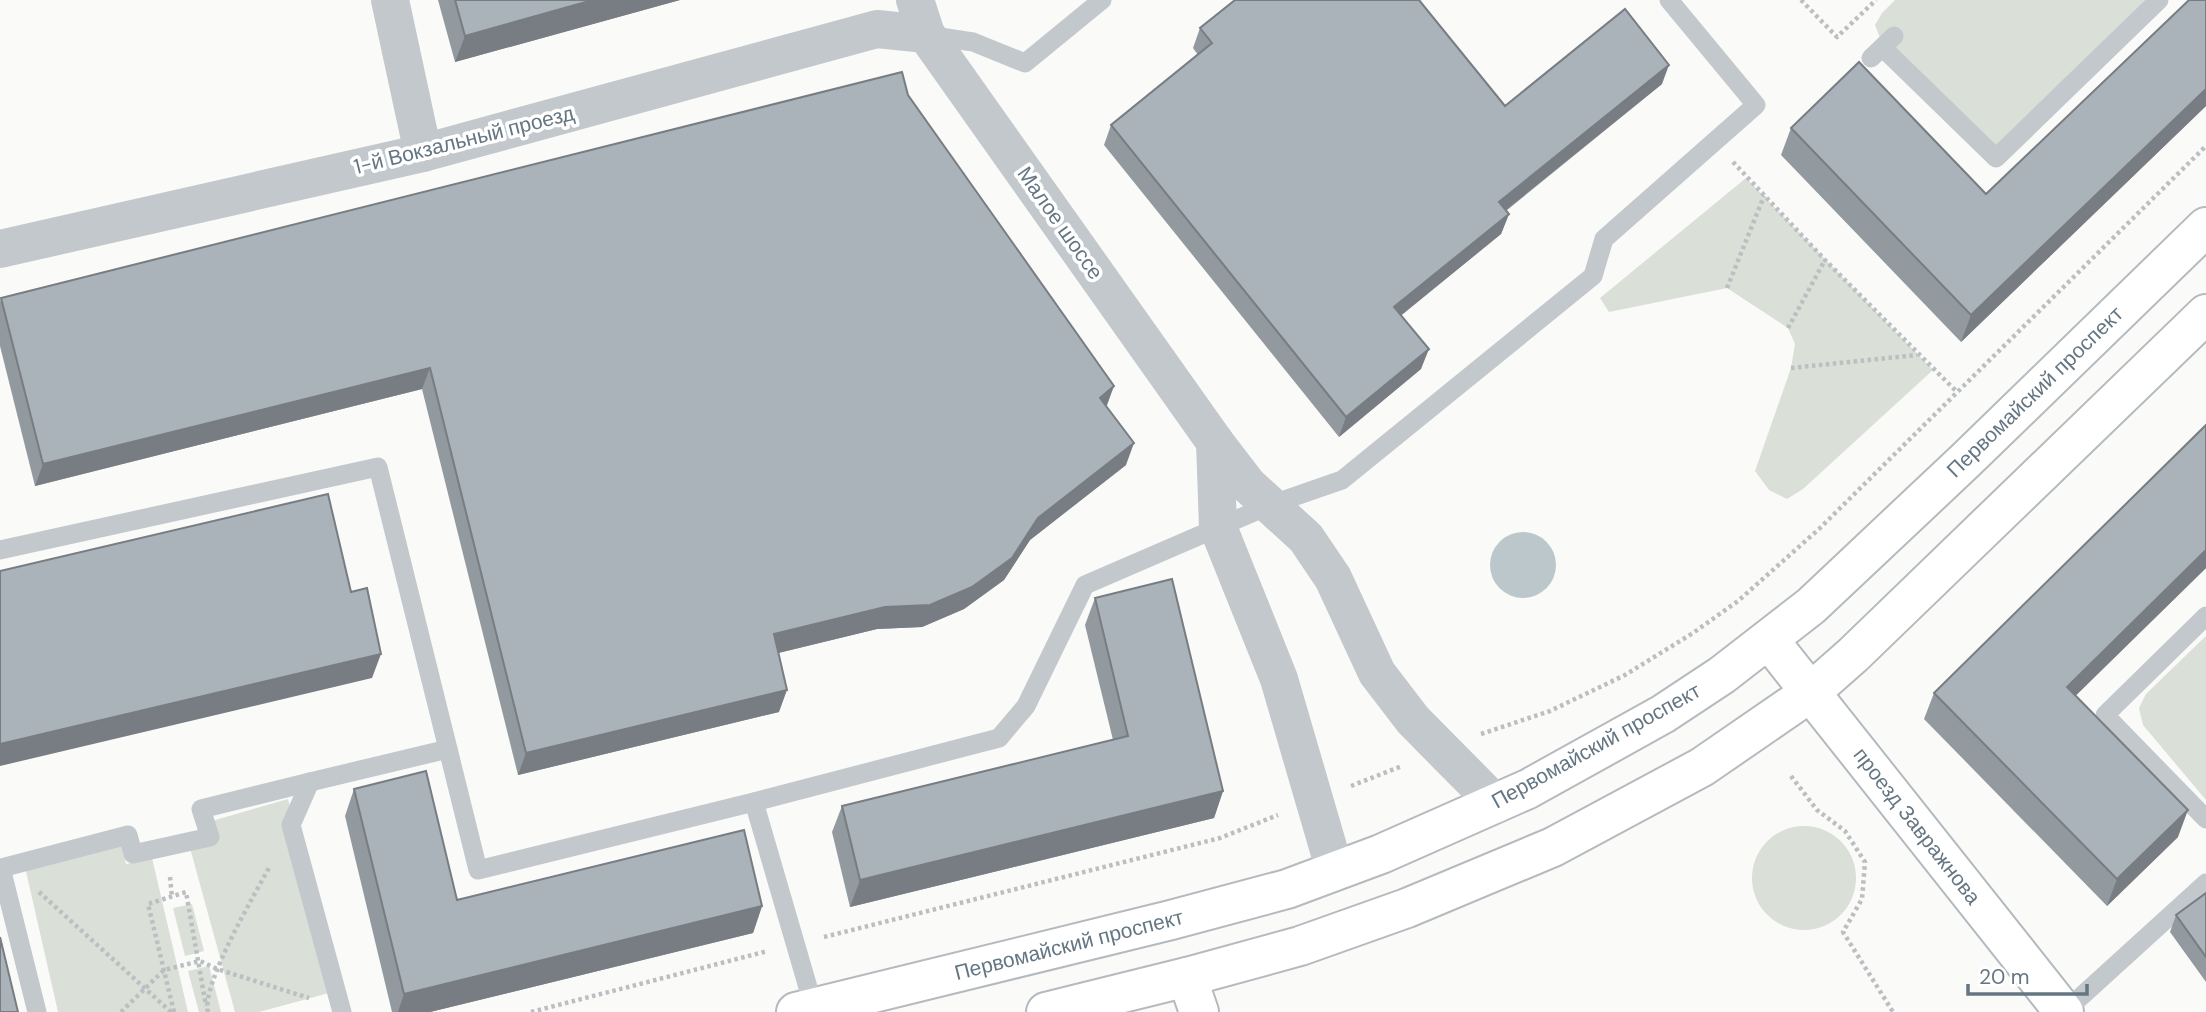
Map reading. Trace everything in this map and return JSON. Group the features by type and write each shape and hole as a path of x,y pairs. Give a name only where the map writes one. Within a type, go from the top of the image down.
{"main road":[{"name":"Первомайский проспект","path":"805,1010 1287,889 1381,854 1528,789 1663,713 1722,675 1811,606 2206,227"},
{"path":"1046,1012 1193,995 1300,946 1407,908 1553,846 1702,767 1811,692 1882,628 2206,314"},
{"name":"проезд Завражнова","path":"1769,640 2064,1012"}],"street":[{"path":"390,0 423,153"},
{"name":"1-й Вокзальный проезд","path":"0,249 423,153 921,17"},
{"name":"Малое шоссе","path":"921,17 1215,442 1248,485 1306,538 1333,579 1377,673 1413,720 1496,804"},
{"path":"1215,442 1218,527 1279,679 1335,871"}],"lane":[{"path":"921,17 1025,63 1102,0"},
{"path":"0,550 378,467 478,870 999,738 1026,706 1085,585 1270,505 1342,480 1593,276 1604,239 1756,105 1669,0"},
{"path":"1882,47 1996,158 2159,0"},
{"path":"2206,616 2105,715 2206,819"},
{"path":"37,1012 1,868 128,835 133,854 210,837 201,808 448,750"},
{"path":"310,782 290,825 341,1010"},
{"path":"754,802 805,1010"},
{"path":"2064,1012 2206,883"}],"path":[{"path":"1801,0 1837,37 1876,0"},
{"path":"1715,143 1825,260 1957,392 2206,146"},
{"path":"1727,288 1764,197"},
{"path":"1788,328 1825,260"},
{"path":"1791,368 1918,355"},
{"path":"1791,776 1817,810 1845,831 1864,862 1862,899 1843,932 1893,1012"},
{"path":"206,1006 217,969 290,825"},
{"path":"10,866 172,1012"},
{"path":"172,1012 148,904 186,892 208,1012"},
{"path":"121,1012 164,970 200,961 341,1010"}],"shaded area":[{"path":"1895,0 2159,0 1996,158 1880,38 1875,25"},
{"path":"1746,178 1933,370 1803,489 1787,499 1769,490 1755,471 1791,368 1795,344 1788,328 1727,288 1609,312 1600,298"},
{"path":"1529,532 1547,541 1554,552 1554,578 1547,589 1536,596 1517,598 1499,589 1492,578 1490,559 1499,541 1510,534"},
{"path":"2206,636 2206,800 2143,725 2139,708 2146,694"},
{"path":"288,799 340,990 259,1012 235,1012 190,848 212,821"},
{"path":"1804,826 1824,830 1841,841 1852,858 1856,878 1852,898 1841,915 1824,926 1804,930 1784,926 1767,915 1756,898 1752,878 1756,858 1767,841 1784,830"},
{"path":"121,845 126,864 152,858 188,1012 58,1012 25,867"},
{"path":"192,904 204,951 185,956 173,908"},
{"path":"209,966 221,1012 199,1012 188,971"}],"building":[{"path":"455,0 593,0 465,36"},
{"path":"1235,0 1419,0 1505,106 1625,9 1669,65 1499,202 1509,214 1394,307 1429,349 1346,417 1111,125 1212,43 1200,28"},
{"path":"2189,0 2206,0 2206,89 1971,315 1791,128 1859,62 1986,194"},
{"path":"902,72 908,95 1114,386 1100,398 1134,443 1038,518 1012,558 972,587 930,605 885,607 774,634 787,690 526,753 430,368 43,464 1,298"},
{"path":"2206,425 2206,550 2067,687 2188,810 2117,879 1934,693"},
{"path":"328,494 351,592 367,588 381,654 0,744 0,571"},
{"path":"1172,579 1223,791 860,880 842,806 1128,736 1095,598"},
{"path":"426,771 457,900 744,830 762,906 404,994 354,789"},
{"path":"2206,893 2206,957 2176,915"},
{"path":"0,937 18,1012 0,1012"}]}
